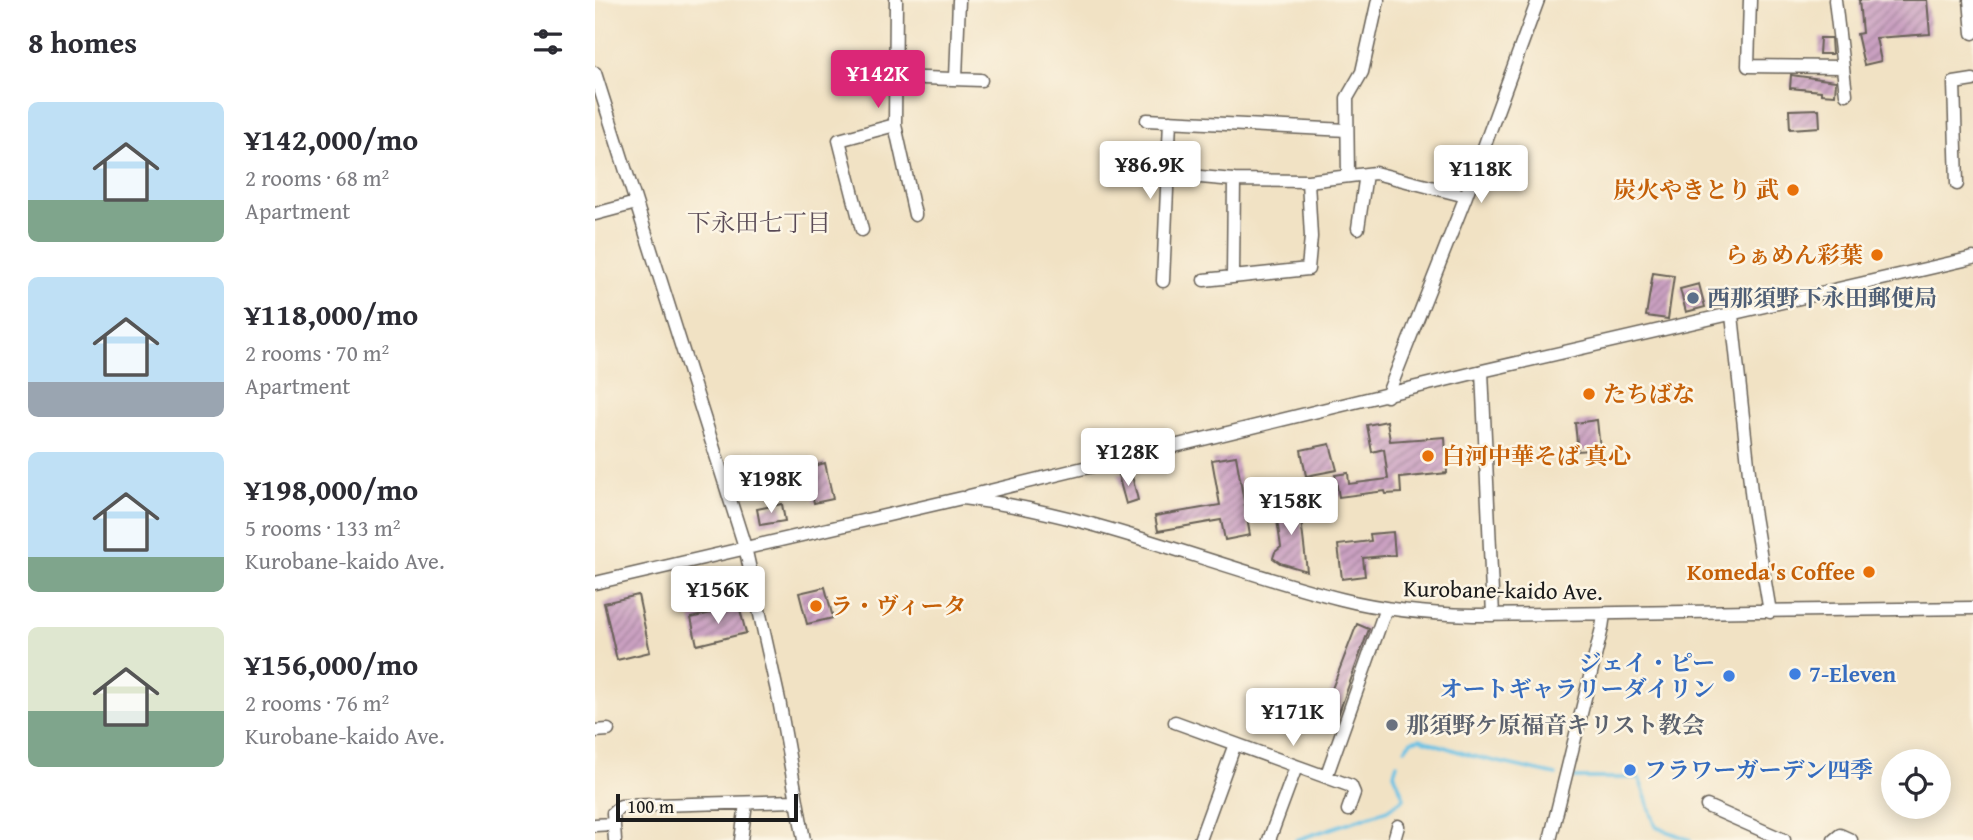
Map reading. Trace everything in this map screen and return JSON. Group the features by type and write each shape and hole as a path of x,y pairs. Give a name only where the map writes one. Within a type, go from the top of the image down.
{"street":[{"path":"896,0 895,125 915,215"},
{"path":"956,78 958,0"},
{"path":"1348,176 1347,98 1362,72 1378,0"},
{"path":"1387,396 1466,196 1538,0"},
{"path":"1749,0 1748,66 1843,67"},
{"path":"1835,0 1846,94"},
{"path":"1970,0 1973,33"},
{"path":"895,77 981,80"},
{"path":"596,79 745,547 779,700 804,840"},
{"path":"1957,184 1954,83 1973,80"},
{"path":"1147,120 1347,130"},
{"path":"1163,281 1170,121"},
{"path":"862,230 839,140 895,125"},
{"path":"1167,174 1234,180 1308,181 1375,173 1466,196"},
{"path":"1358,228 1366,174"},
{"path":"1233,275 1234,180"},
{"path":"1204,280 1308,268 1311,237 1308,181"},
{"path":"595,214 636,203"},
{"path":"962,498 1482,372 1973,258"},
{"path":"1732,315 1753,510 1770,612"},
{"path":"1482,372 1493,615"},
{"name":"Kurobane-kaido Ave.","path":"595,583 962,498 1054,514 1318,592 1386,608 1423,613 1604,614 1973,608"},
{"path":"1326,776 1386,608"},
{"path":"1551,840 1604,614"},
{"path":"1175,722 1351,786 1354,789 1349,810"},
{"path":"1200,840 1235,744"},
{"path":"1269,840 1296,767"},
{"path":"614,840 613,813 621,806 795,801"},
{"path":"741,840 746,804"},
{"path":"1707,806 1784,840"},
{"path":"595,825 612,824"},
{"path":"1394,840 1398,826"},
{"path":"1834,840 1840,835 1851,840"}],"building":[{"path":"1859,0 1927,0 1930,34 1876,38 1881,61 1864,65 1857,34 1862,33"},
{"path":"1820,38 1831,38 1832,54 1819,54"},
{"path":"1791,75 1836,81 1835,95 1790,88"},
{"path":"1819,109 1820,127 1790,129 1789,110"},
{"path":"1653,273 1674,276 1668,319 1646,316"},
{"name":"西那須野下永田郵便局","path":"1699,284 1705,307 1686,312 1680,289"},
{"path":"1597,420 1600,449 1578,451 1575,423"},
{"path":"1387,421 1390,441 1445,437 1447,473 1400,478 1401,493 1386,494 1385,491 1339,497 1335,475 1348,473 1349,484 1388,479 1384,449 1372,452 1367,425"},
{"path":"1330,444 1337,470 1306,476 1301,450"},
{"path":"1236,456 1250,535 1225,540 1221,520 1158,531 1155,516 1220,505 1212,460"},
{"path":"825,463 833,499 814,503 806,468"},
{"path":"1131,472 1138,500 1126,504 1118,475"},
{"path":"1299,502 1307,571 1280,563 1273,558 1281,547 1275,506"},
{"path":"782,504 785,521 760,525 757,509"},
{"path":"1393,532 1395,555 1363,558 1365,576 1342,579 1338,545 1371,541 1370,534"},
{"name":"ラ・ヴィータ","path":"825,587 833,618 807,624 799,593"},
{"path":"638,595 650,652 617,660 604,603"},
{"path":"739,606 746,633 697,645 691,618"},
{"path":"1357,624 1369,629 1337,718 1323,712"}],"waterway":[{"path":"1405,749 1411,741 1420,739 1472,756 1556,775"},
{"path":"1296,840 1387,810 1404,798 1394,773 1397,764"},
{"path":"1574,778 1639,778 1656,827 1690,840"}],"place":[{"name":"炭火やきとり 武","path":"1793,190"},
{"name":"らぁめん彩葉","path":"1877,255"},
{"name":"西那須野下永田郵便局","path":"1693,298"},
{"name":"たちばな","path":"1589,394"},
{"name":"白河中華そば 真心","path":"1428,456"},
{"name":"Komeda's Coffee","path":"1869,572"},
{"name":"ラ・ヴィータ","path":"816,606"},
{"name":"7-Eleven","path":"1795,674"},
{"name":"ジェイ・ピー オートギャラリーダイリン","path":"1729,676"},
{"name":"那須野ケ原福音キリスト教会","path":"1392,725"},
{"name":"フラワーガーデン四季","path":"1630,770"}],"district":[{"name":"下永田七丁目","path":"759,223"}]}
